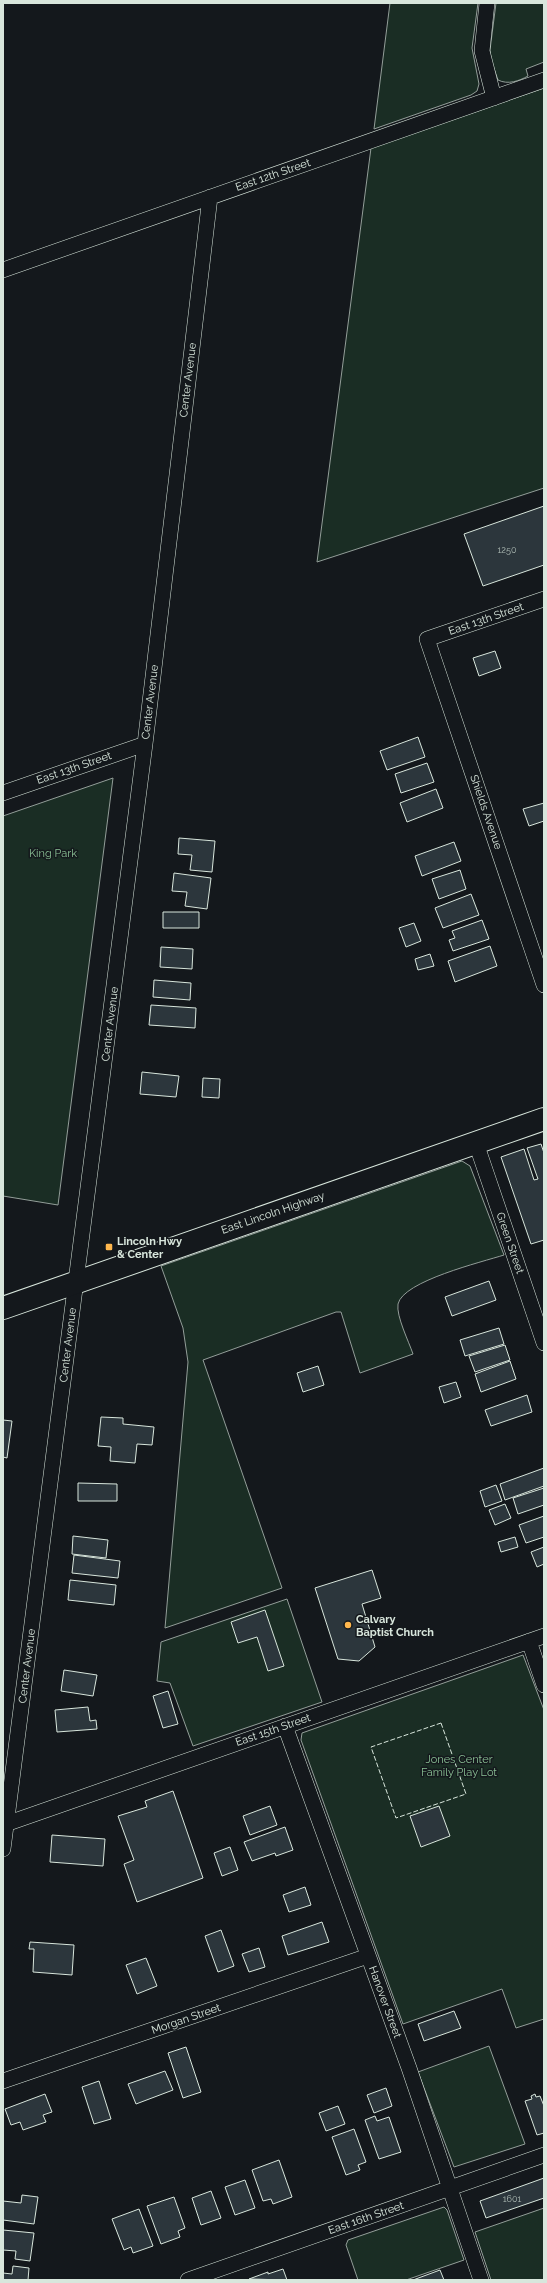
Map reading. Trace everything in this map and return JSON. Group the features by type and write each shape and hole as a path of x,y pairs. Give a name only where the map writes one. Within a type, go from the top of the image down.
{"main road":[{"name":"East Lincoln Highway","path":"3,1308 544,1119"}],"street":[{"path":"487,3 482,51 494,98"},
{"name":"East 12th Street","path":"3,270 544,80"},
{"name":"Center Avenue","path":"3,1849 5,1824 145,744 210,197"},
{"name":"East 13th Street","path":"427,639 544,600"},
{"name":"Shields Avenue","path":"427,639 544,985"},
{"name":"East 13th Street","path":"3,793 145,744"},
{"name":"Green Street","path":"476,1143 544,1343"},
{"name":"East 15th Street","path":"5,1824 544,1636"},
{"path":"529,1641 544,1685"},
{"name":"Hanover Street","path":"285,1726 409,2068 481,2280"},
{"name":"Morgan Street","path":"3,2081 368,1956"},
{"name":"East 16th Street","path":"188,2280 222,2274 544,2155"}],"green space":[{"path":"390,3 478,3 472,48 479,84 477,91 471,95 374,129"},
{"path":"496,3 544,3 544,62 526,69 528,76 513,82 498,80 491,60 490,50"},
{"path":"544,88 544,488 317,562 371,148"},
{"name":"King Park","path":"113,778 58,1205 3,1196 3,816"},
{"path":"462,1161 470,1166 504,1255 428,1280 403,1296 398,1304 399,1315 413,1354 360,1373 341,1312 336,1312 203,1360 282,1588 165,1628 188,1362 183,1328 161,1266"},
{"path":"287,1599 322,1702 193,1746 170,1683 157,1681 161,1642"},
{"name":"Jones Center Family Play Lot","path":"523,1655 544,1710 544,2019 516,2028 502,1989 403,2024 301,1740 302,1733"},
{"path":"489,2046 525,2144 454,2167 418,2072"},
{"path":"444,2207 447,2210 464,2260 406,2280 358,2280 346,2245 348,2240"},
{"path":"544,2208 544,2280 491,2280 475,2232"}],"building":[{"path":"544,506 544,565 483,586 464,534"},
{"path":"495,651 501,668 479,676 473,658"},
{"path":"418,737 425,757 387,770 380,751"},
{"path":"427,763 434,782 401,793 395,774"},
{"path":"436,789 443,808 407,822 400,803"},
{"path":"544,803 544,821 529,826 523,809"},
{"path":"179,838 215,841 212,872 190,870 192,855 178,854"},
{"path":"454,842 461,861 422,876 415,856"},
{"path":"460,870 466,889 439,899 432,879"},
{"path":"174,873 211,878 207,909 185,906 187,892 172,891"},
{"path":"471,894 479,915 443,928 435,908"},
{"path":"163,912 199,912 199,928 163,928"},
{"path":"482,920 489,939 453,951 449,940 455,938 452,931"},
{"path":"414,923 421,941 406,947 399,928"},
{"path":"490,946 497,966 455,982 448,961"},
{"path":"161,947 193,949 192,969 160,967"},
{"path":"430,954 434,966 418,970 415,959"},
{"path":"154,980 191,983 190,1000 153,997"},
{"path":"151,1005 196,1008 195,1028 149,1025"},
{"path":"142,1072 179,1076 176,1097 140,1094"},
{"path":"203,1078 220,1079 219,1098 202,1097"},
{"path":"541,1144 544,1153 544,1240 531,1244 501,1157 524,1149 534,1180 538,1179 527,1148"},
{"path":"489,1281 496,1300 452,1316 445,1297"},
{"path":"499,1328 504,1344 465,1356 460,1340"},
{"path":"505,1345 510,1360 475,1372 469,1356"},
{"path":"510,1361 516,1379 481,1392 475,1374"},
{"path":"318,1366 324,1385 303,1392 297,1373"},
{"path":"456,1382 461,1397 444,1403 439,1387"},
{"path":"527,1395 532,1412 491,1426 485,1410"},
{"path":"101,1417 123,1418 123,1424 154,1427 152,1445 137,1444 135,1463 110,1461 111,1447 98,1446"},
{"path":"3,1420 12,1421 7,1458 3,1457"},
{"path":"544,1468 544,1486 505,1500 500,1484"},
{"path":"78,1483 117,1484 117,1501 78,1501"},
{"path":"496,1485 502,1501 485,1507 480,1491"},
{"path":"544,1488 544,1505 518,1514 513,1498"},
{"path":"505,1504 511,1518 495,1525 489,1510"},
{"path":"544,1516 544,1537 526,1543 519,1525"},
{"path":"73,1536 108,1540 106,1558 72,1554"},
{"path":"515,1537 518,1547 501,1552 498,1542"},
{"path":"544,1547 544,1564 537,1567 531,1552"},
{"path":"74,1555 120,1561 118,1578 72,1573"},
{"name":"Calvary Baptist Church","path":"372,1570 381,1598 362,1604 375,1647 359,1661 338,1659 315,1588"},
{"path":"70,1580 116,1585 114,1605 68,1600"},
{"path":"265,1610 284,1666 268,1671 257,1637 238,1643 231,1622"},
{"path":"64,1670 97,1675 93,1696 61,1691"},
{"path":"168,1691 178,1724 163,1728 153,1696"},
{"path":"88,1707 90,1721 96,1720 97,1729 57,1732 55,1710"},
{"path":"173,1791 203,1878 137,1902 124,1864 134,1860 118,1816 147,1807 145,1801"},
{"path":"270,1806 277,1825 250,1835 243,1816"},
{"path":"439,1806 450,1836 421,1847 410,1816"},
{"path":"285,1827 293,1850 276,1856 275,1853 252,1861 244,1842"},
{"path":"52,1835 105,1839 103,1866 50,1862"},
{"path":"230,1847 238,1870 222,1876 214,1853"},
{"path":"305,1887 311,1905 289,1912 283,1895"},
{"path":"322,1922 329,1942 288,1955 282,1936"},
{"path":"221,1930 234,1966 218,1972 205,1936"},
{"path":"30,1942 74,1945 72,1975 33,1972 34,1949 29,1949"},
{"path":"259,1948 265,1967 249,1972 242,1954"},
{"path":"146,1958 157,1986 137,1994 126,1965"},
{"path":"454,2011 461,2028 424,2041 418,2024"},
{"path":"186,2047 201,2092 183,2098 168,2053"},
{"path":"165,2071 173,2090 136,2104 128,2084"},
{"path":"99,2081 111,2119 94,2124 82,2087"},
{"path":"386,2088 392,2106 374,2113 367,2095"},
{"path":"45,2094 52,2112 43,2115 46,2122 23,2130 20,2122 11,2125 5,2109"},
{"path":"535,2094 536,2097 540,2096 544,2106 544,2133 537,2135 525,2101 532,2099 531,2096"},
{"path":"338,2106 345,2124 326,2131 319,2113"},
{"path":"375,2116 377,2121 389,2117 401,2152 379,2159 365,2120"},
{"path":"354,2129 366,2162 358,2165 360,2170 346,2175 332,2137"},
{"path":"279,2160 292,2197 273,2204 271,2199 263,2201 252,2170"},
{"path":"544,2178 544,2198 486,2218 480,2201"},
{"path":"245,2180 255,2208 235,2215 225,2187"},
{"path":"211,2191 221,2218 201,2225 192,2198"},
{"path":"22,2195 38,2197 34,2224 3,2220 3,2201 21,2203"},
{"path":"174,2197 185,2228 178,2231 180,2237 161,2244 147,2206"},
{"path":"139,2209 153,2246 133,2253 131,2247 124,2250 112,2219"},
{"path":"3,2230 34,2233 30,2261 15,2259 16,2251 3,2250"},
{"path":"13,2266 29,2268 28,2280 3,2280 3,2273 12,2274"},
{"path":"283,2269 287,2280 249,2279 268,2272 268,2274"},
{"path":"440,2270 444,2280 413,2280"}],"fence":[{"path":"441,1723 466,1794 396,1818 371,1747 441,1723"}],"place":[{"name":"Lincoln Hwy & Center","path":"109,1247"},
{"name":"Calvary Baptist Church","path":"348,1625"}]}
